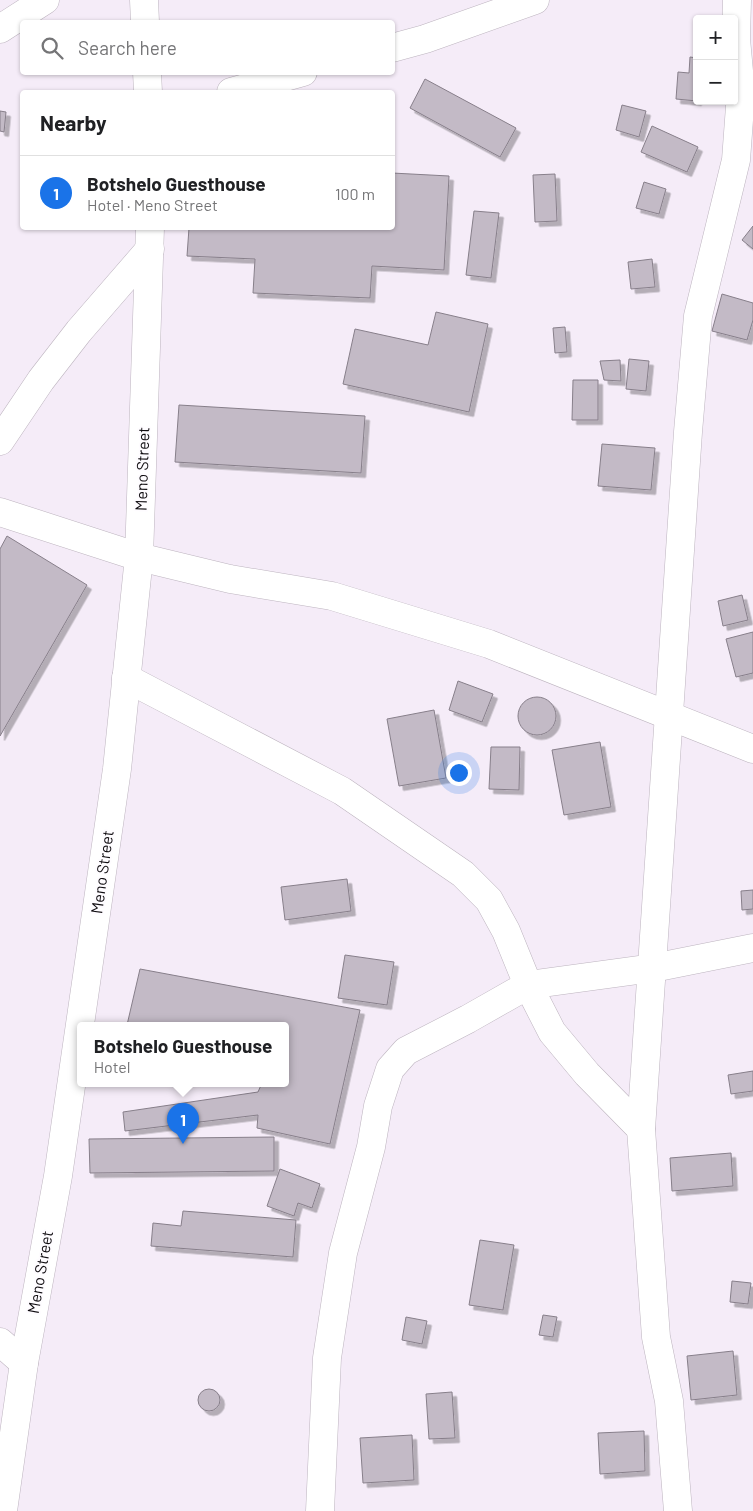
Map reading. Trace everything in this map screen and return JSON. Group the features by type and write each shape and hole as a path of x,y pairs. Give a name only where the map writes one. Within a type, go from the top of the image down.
{"street":[{"path":"0,29 45,0"},
{"path":"144,0 145,20"},
{"path":"395,47 425,39 535,0"},
{"path":"678,1511 669,1400 656,1338 641,1129 688,432 698,316 736,160 741,93 736,39 737,0"},
{"path":"147,75 148,90"},
{"path":"238,90 292,75"},
{"path":"736,160 753,184"},
{"path":"0,441 41,380 150,238"},
{"name":"Meno Street","path":"80,1022 115,778 139,557 150,238"},
{"path":"0,512 139,557 230,579 332,596 489,644 753,749"},
{"path":"126,678 342,792 463,874 489,900 506,931 528,984 552,1032 588,1074 641,1129"},
{"path":"320,1511 327,1358 343,1253 371,1147 378,1106 390,1069 406,1051 468,1020 528,984 653,968 753,948"},
{"name":"Meno Street","path":"3,1511 24,1363 61,1156 77,1044"},
{"path":"0,1342 24,1363"}],"building":[{"path":"690,57 693,57 693,101 676,99 678,72 689,73"},
{"path":"425,79 516,128 500,157 410,108"},
{"path":"622,105 646,111 639,137 616,130"},
{"path":"0,111 6,112 4,132 0,131"},
{"path":"652,126 698,147 687,172 641,152"},
{"path":"395,173 449,176 444,270 372,266 370,298 253,293 255,259 187,256 189,230 395,230"},
{"path":"555,174 557,221 535,222 533,175"},
{"path":"644,182 666,189 659,214 636,208"},
{"path":"474,211 499,213 491,278 466,275"},
{"path":"753,226 753,249 742,240"},
{"path":"652,259 655,287 631,289 628,262"},
{"path":"722,294 753,303 753,320 747,340 712,331"},
{"path":"436,312 488,324 469,412 343,384 355,329 428,345"},
{"path":"565,327 567,352 555,353 553,328"},
{"path":"629,359 649,361 646,391 626,389"},
{"path":"620,360 621,381 604,380 600,361"},
{"path":"573,380 598,380 598,420 572,420"},
{"path":"179,405 365,416 361,473 175,462"},
{"path":"602,444 655,448 651,490 598,486"},
{"path":"7,536 87,585 0,736 0,549"},
{"path":"742,595 748,620 723,626 718,601"},
{"path":"753,632 753,673 736,677 726,639"},
{"path":"458,681 493,694 482,722 449,710"},
{"path":"537,697 550,703 556,716 550,729 537,735 524,729 518,716 524,703"},
{"path":"434,710 446,778 399,786 387,719"},
{"path":"600,742 611,807 564,815 552,750"},
{"path":"491,747 520,747 519,790 489,789"},
{"path":"347,879 351,911 285,920 281,887"},
{"path":"753,890 753,909 742,910 741,891"},
{"path":"345,955 394,962 387,1005 338,998"},
{"path":"140,969 360,1010 330,1144 257,1128 258,1115 125,1131 123,1112 258,1092 260,1087 289,1087 289,1022 128,1022"},
{"path":"753,1071 753,1091 731,1094 728,1075"},
{"path":"274,1137 274,1171 90,1173 89,1139"},
{"path":"731,1153 733,1186 672,1191 670,1158"},
{"path":"280,1169 320,1184 312,1208 298,1203 294,1216 267,1206"},
{"path":"183,1211 296,1220 293,1257 151,1246 153,1223 181,1226"},
{"path":"480,1240 514,1245 503,1310 469,1305"},
{"path":"732,1281 751,1283 748,1304 730,1302"},
{"path":"543,1315 557,1317 553,1337 539,1335"},
{"path":"406,1317 427,1321 422,1344 402,1340"},
{"path":"733,1351 737,1395 691,1400 687,1356"},
{"path":"209,1389 217,1392 220,1400 217,1408 209,1411 201,1408 198,1400 201,1392"},
{"path":"452,1392 455,1438 429,1439 426,1394"},
{"path":"644,1431 645,1471 600,1474 598,1433"},
{"path":"412,1435 414,1480 363,1483 360,1438"}],"place":[{"name":"Botshelo Guesthouse","path":"183,1144"}]}
